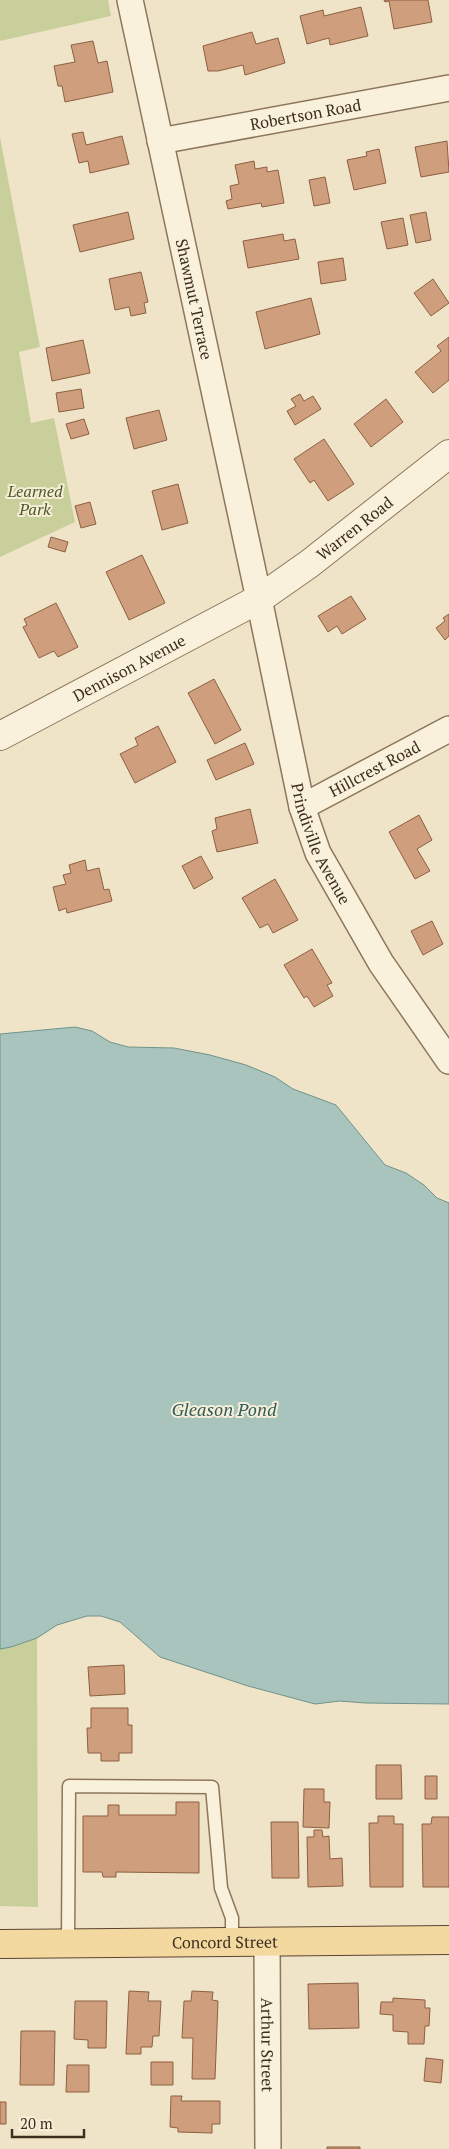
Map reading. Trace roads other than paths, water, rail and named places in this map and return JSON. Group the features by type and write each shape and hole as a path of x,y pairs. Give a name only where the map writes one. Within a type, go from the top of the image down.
{"main road":[{"name":"Concord Street","path":"0,1944 449,1940"}],"street":[{"name":"Shawmut Terrace","path":"130,0 259,599"},
{"name":"Robertson Road","path":"160,141 449,88"},
{"name":"Warren Road","path":"259,599 309,564 449,454"},
{"name":"Dennison Avenue","path":"0,736 147,660 259,599"},
{"name":"Prindiville Avenue","path":"259,599 302,807 318,853 400,993 449,1061"},
{"name":"Hillcrest Road","path":"302,807 449,729"},
{"name":"Arthur Street","path":"267,1942 268,2149"}],"lane":[{"path":"68,1943 69,1786 212,1787 220,1888 232,1918 232,1942"}],"water":[{"name":"Gleason Pond","path":"75,1027 92,1031 110,1042 128,1047 174,1048 246,1065 275,1077 293,1089 336,1105 385,1165 406,1173 424,1185 437,1198 449,1203 449,1704 340,1701 315,1704 248,1686 160,1657 120,1622 101,1616 87,1616 57,1625 37,1638 0,1649 0,1034"}],"park label":[{"name":"Learned Park","path":"35,500"}]}
